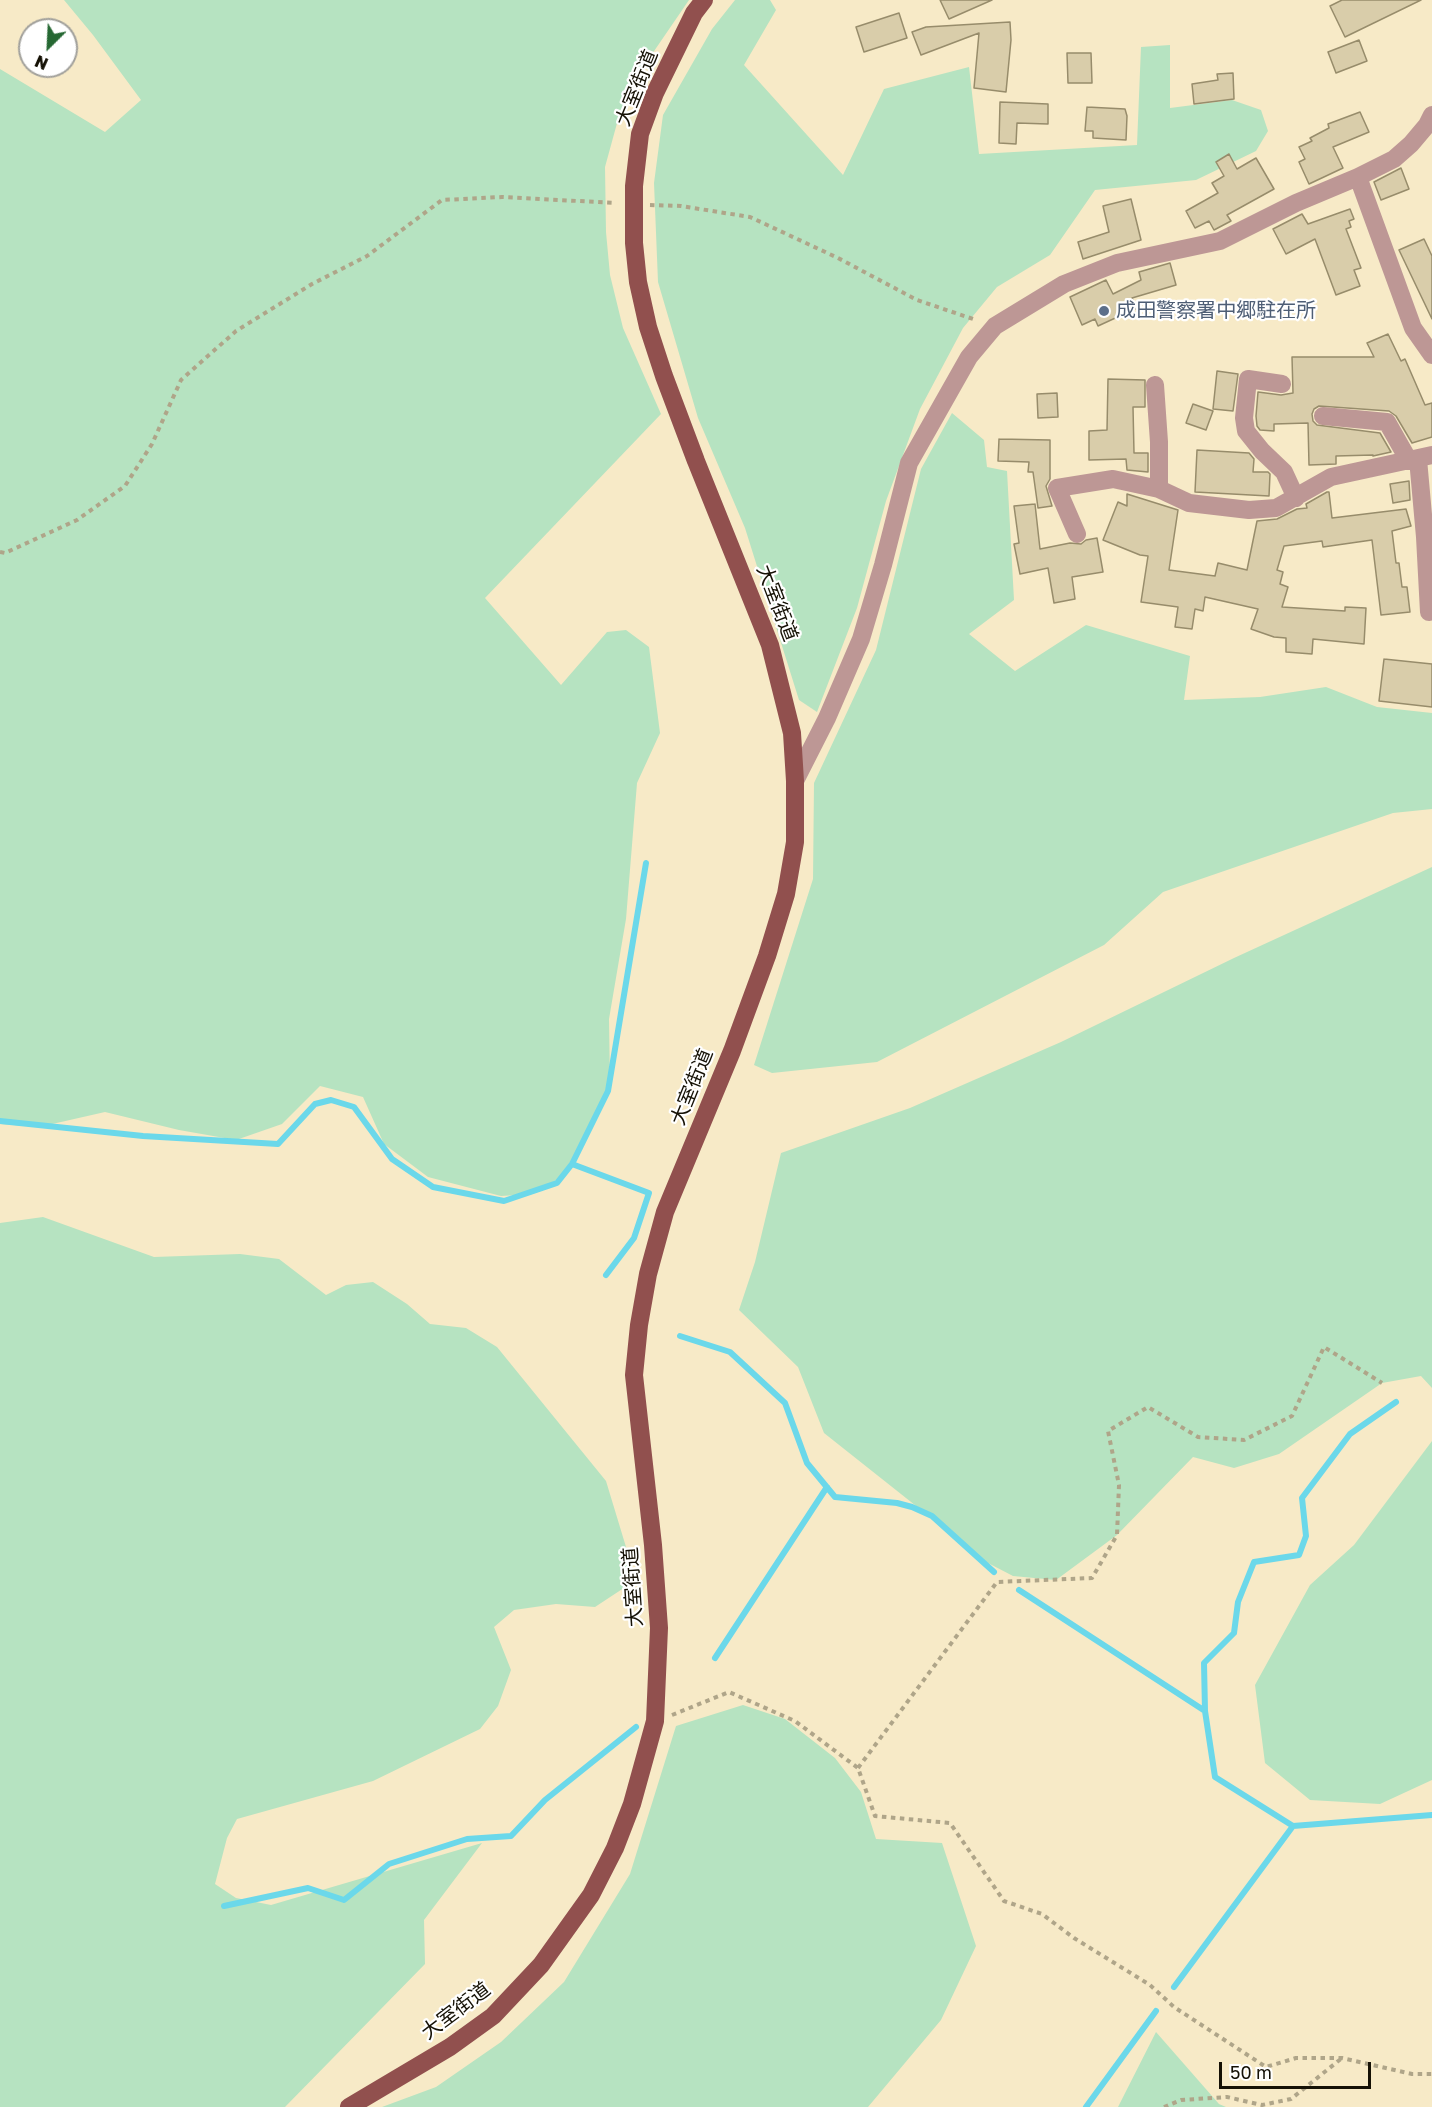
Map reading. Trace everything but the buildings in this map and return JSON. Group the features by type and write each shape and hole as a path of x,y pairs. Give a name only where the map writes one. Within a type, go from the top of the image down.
{"main road":[{"name":"大室街道","path":"349,2107 450,2047 493,2016 541,1965 591,1894 615,1848 632,1804 655,1721 659,1628 653,1545 634,1375 639,1325 648,1274 665,1212 732,1051 767,956 786,894 795,842 792,733 771,645 664,376 648,327 638,282 634,243 634,186 640,134 670,63 694,13 704,0"}],"street":[{"path":"795,781 827,718 861,639 909,463 969,357 995,326 1064,284 1117,263 1220,241 1296,203 1358,177 1394,159 1416,138 1432,115"},
{"path":"1358,177 1413,328 1432,355"},
{"path":"1282,384 1248,379 1244,418 1246,431 1262,451 1284,472 1296,498"},
{"path":"1155,385 1159,442 1159,489"},
{"path":"1323,416 1387,422 1420,459 1429,612"},
{"path":"1077,534 1057,488 1113,478 1159,489 1189,503 1249,510 1276,508 1331,477 1420,459"}],"path":[{"path":"0,552 5,553 77,520 125,486 152,444 181,380 236,332 312,284 367,256 442,200 502,197 579,201"},
{"path":"681,206 750,217 838,258 917,300 953,314 995,326"},
{"path":"858,1768 997,1582 1092,1578 1117,1534 1119,1485 1108,1431 1148,1407 1198,1437 1244,1440 1292,1416 1324,1347 1382,1383"},
{"path":"655,1721 729,1692 795,1721 858,1768 875,1816 950,1823 1004,1902 1042,1914 1074,1938 1150,1984 1174,2007 1266,2067 1296,2058 1342,2058 1412,2074 1432,2073"},
{"path":"1164,2107 1181,2100 1227,2097 1263,2106 1291,2098 1342,2058"}],"green space":[{"path":"64,0 689,0 650,57 619,116 605,167 606,232 610,275 623,328 661,414 485,598 561,685 607,632 626,630 649,647 660,733 637,783 626,919 609,1019 610,1085 563,1176 533,1194 501,1196 428,1177 384,1144 363,1097 320,1086 282,1124 236,1140 179,1130 105,1112 39,1127 0,1124 0,69 105,132 141,100"},
{"path":"735,0 770,0 776,10 744,65 843,175 884,89 969,67 979,154 1137,145 1141,47 1170,45 1170,108 1232,100 1261,110 1268,131 1256,151 1196,180 1095,190 1050,255 997,287 963,328 920,409 886,501 857,608 817,712 799,700 745,528 698,418 658,282 654,183 663,115 712,29"},
{"path":"952,413 984,440 987,467 1007,471 1014,600 969,634 1015,671 1086,625 1190,656 1184,700 1260,697 1326,687 1377,707 1432,713 1432,809 1393,813 1163,892 1104,945 877,1062 772,1073 754,1065 813,879 814,783 876,650 921,469"},
{"path":"1432,867 1432,1388 1421,1376 1382,1383 1279,1454 1234,1468 1193,1457 1117,1535 1056,1580 1013,1576 988,1563 824,1433 798,1367 739,1310 755,1262 781,1153 910,1108 1061,1042 1234,958"},
{"path":"43,1217 154,1257 240,1254 279,1259 326,1295 346,1285 373,1282 407,1304 430,1324 466,1328 497,1347 606,1481 636,1580 595,1607 556,1604 514,1610 494,1627 511,1670 498,1706 480,1729 373,1781 237,1819 227,1838 215,1884 236,1898 271,1905 482,1843 424,1920 425,1964 285,2107 0,2107 0,1223"},
{"path":"1432,1441 1432,1780 1380,1804 1310,1800 1265,1763 1255,1685 1310,1585 1354,1545"},
{"path":"743,1705 785,1719 835,1758 861,1792 876,1839 942,1843 976,1946 941,2020 868,2107 382,2107 436,2087 501,2042 564,1982 630,1874 676,1726"},
{"path":"1156,2032 1219,2104 1226,2107 1118,2107"}],"waterway":[{"path":"572,1164 608,1091 646,863"},
{"path":"0,1121 143,1136 278,1144 315,1104 331,1100 354,1107 392,1159 433,1187 504,1201 557,1183 572,1164 649,1193 634,1238 606,1275"},
{"path":"680,1336 730,1352 785,1403 807,1463 835,1497 897,1503 932,1516 994,1572"},
{"path":"1205,1711 1204,1663 1234,1633 1238,1602 1254,1562 1299,1555 1306,1536 1302,1498 1350,1434 1396,1402"},
{"path":"715,1658 827,1487"},
{"path":"1019,1590 1205,1711 1215,1777 1293,1826 1432,1815"},
{"path":"224,1906 308,1888 344,1900 389,1864 467,1839 511,1836 545,1800 636,1727"},
{"path":"1174,1987 1293,1826"},
{"path":"1086,2107 1156,2011"}],"place":[{"name":"成田警察署中郷駐在所","path":"1104,311"}]}
